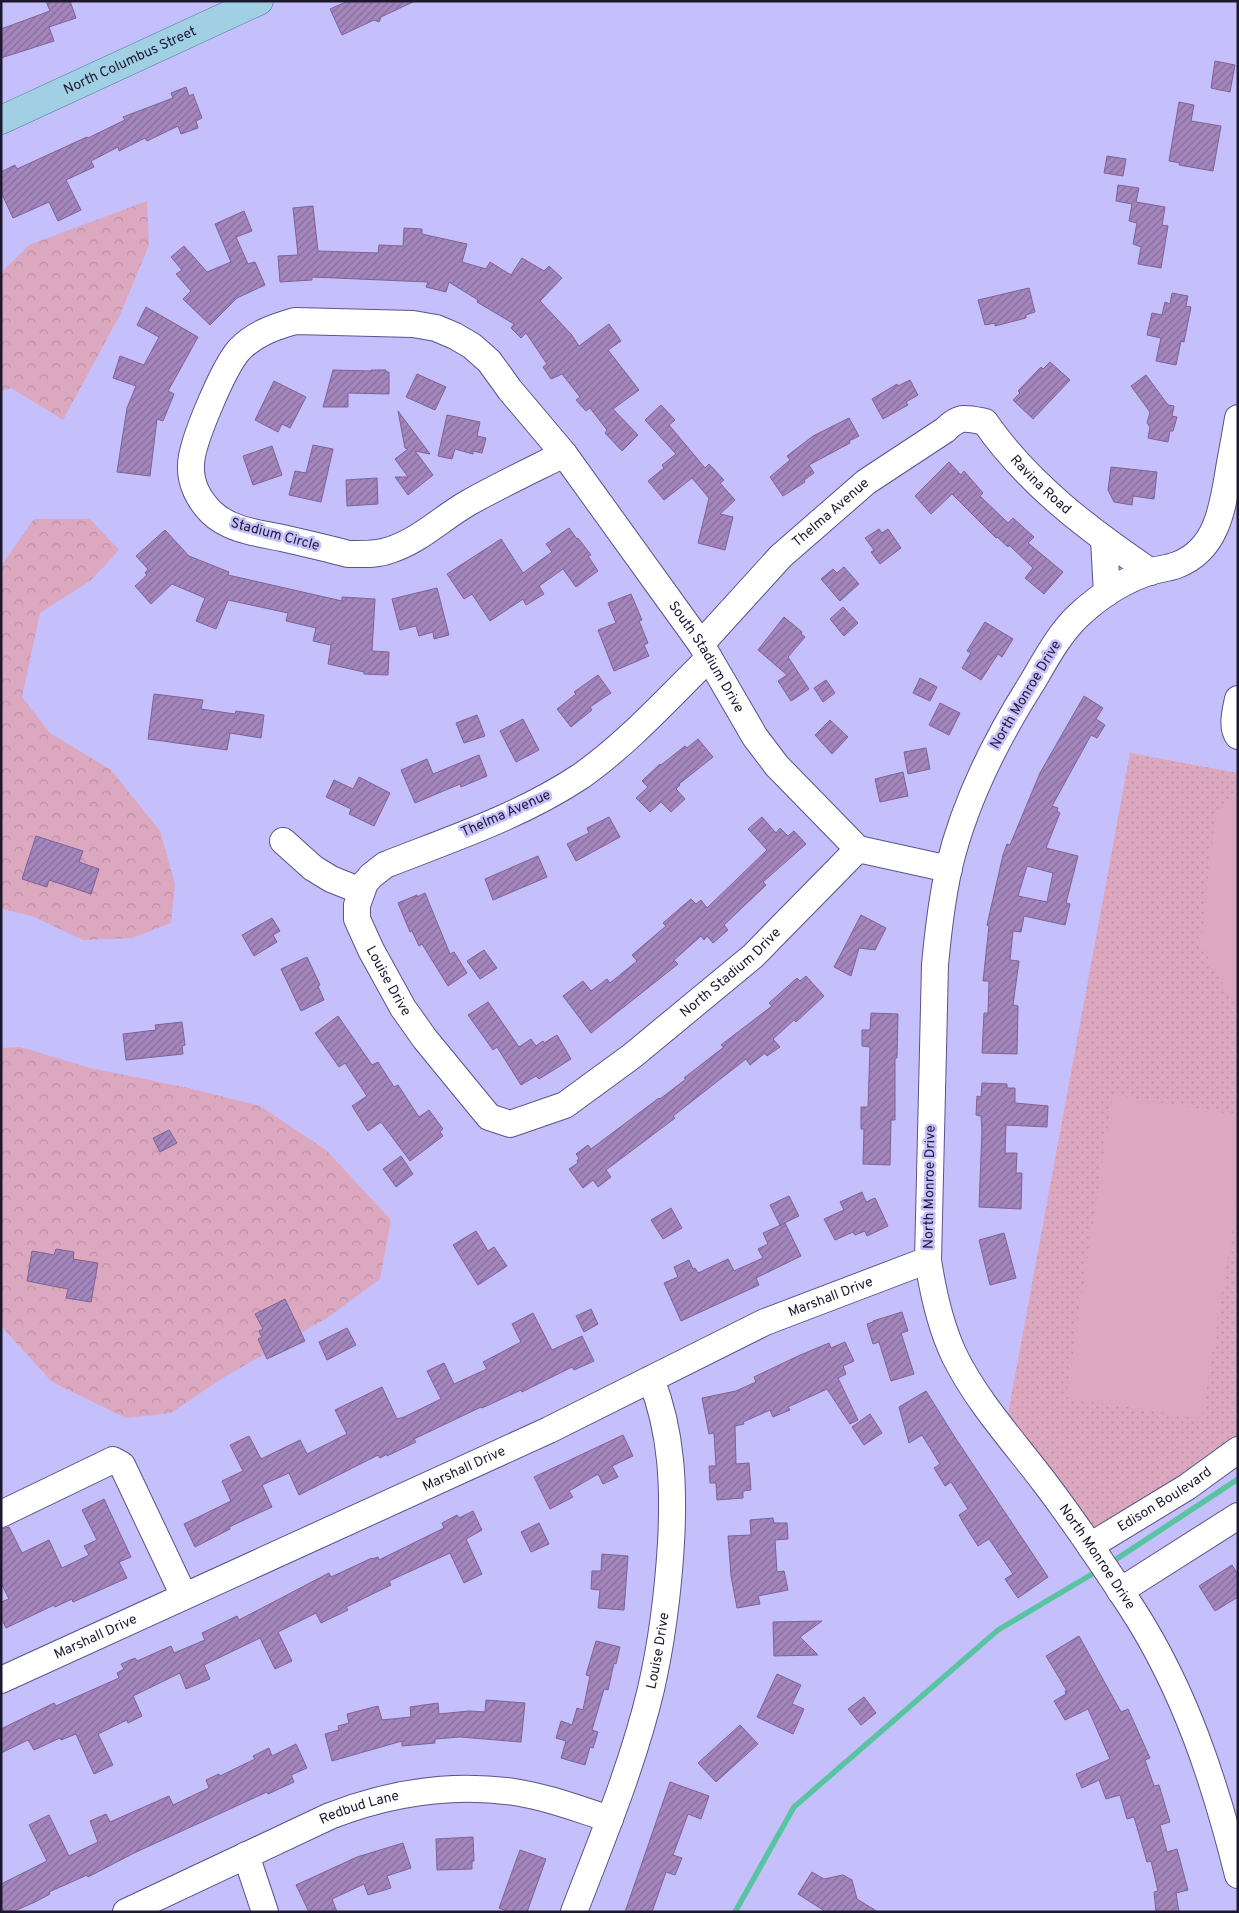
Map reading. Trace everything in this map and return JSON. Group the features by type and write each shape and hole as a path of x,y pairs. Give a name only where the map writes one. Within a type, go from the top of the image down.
{"main road":[{"name":"North Columbus Street","path":"1,120 217,11 259,1"}],"street":[{"name":"Stadium Circle","path":"295,321 413,324 436,328 455,336 472,346 489,361 510,390 564,454 460,508 409,543 389,551 368,554 348,554 230,525 212,514 201,500 194,484 191,466 193,448 226,367 239,350 255,337 273,327 295,321"},
{"name":"North Monroe Drive","path":"1238,418 1224,499 1215,531 1204,548 1176,566 1151,572 1124,582 1077,617 1061,636 1007,723 974,792 965,816 949,870 940,916 935,965 928,1260 936,1308 946,1337 973,1389 1067,1513 1161,1656 1185,1707 1210,1776 1228,1834 1238,1875"},
{"name":"Thelma Avenue","path":"361,891 371,876 385,865 518,811 550,795 580,776 621,744 705,651 781,556 866,482 946,430 955,420 968,419 985,422"},
{"name":"Ravina Road","path":"985,422 1023,469 1062,506 1104,540 1151,572"},
{"name":"South Stadium Drive","path":"564,454 705,651 745,722 777,766 858,849"},
{"path":"1104,540 1107,593"},
{"path":"1238,699 1235,710 1235,732 1238,736"},
{"path":"283,840 313,868 330,879 361,891"},
{"path":"858,849 949,870"},
{"name":"North Stadium Drive","path":"510,1124 565,1104 632,1056 752,956 858,849"},
{"name":"Louise Drive","path":"361,891 357,905 357,919 371,950 403,1008 425,1039 488,1118 510,1124"},
{"name":"Marshall Drive","path":"1,1680 548,1430 765,1322 928,1260"},
{"name":"Louise Drive","path":"574,1912 610,1819 638,1735 651,1690 662,1633 668,1587 672,1526 672,1478 666,1424 660,1401 651,1379"},
{"name":"Edison Boulevard","path":"1093,1551 1238,1450"},
{"path":"1,1514 113,1460 122,1465 184,1596"},
{"path":"1118,1588 1238,1516"},
{"name":"Redbud Lane","path":"126,1912 352,1807 392,1796 427,1790 470,1789 514,1792 550,1800 610,1819"},
{"path":"246,1855 265,1912"}],"green space":[{"path":"147,201 149,245 120,315 63,420 11,388 1,391 1,273 29,245"},
{"path":"34,519 90,519 119,550 90,581 40,613 22,697 50,733 111,770 160,831 175,884 171,923 132,938 83,940 32,916 1,909 1,566"},
{"path":"1130,753 1238,773 1238,1436 1090,1546 1005,1430"},
{"path":"1233,794 1238,794 1238,1005 1231,999 1201,944 1215,818"},
{"path":"20,1047 90,1068 184,1087 260,1106 326,1150 391,1220 380,1279 327,1318 221,1379 171,1413 126,1418 52,1382 1,1326 1,1048"},
{"path":"1113,1095 1238,1115 1238,1194 1202,1419 1066,1397"}],"building":[{"path":"46,1 70,1 76,18 49,27 54,41 1,58 1,29 50,11"},
{"path":"348,1 415,1 381,17 379,22 374,20 342,35 330,9"},
{"path":"1215,61 1235,65 1230,92 1211,88"},
{"path":"186,87 189,96 193,94 202,118 196,121 198,128 181,134 178,126 147,141 145,138 119,151 118,147 91,161 94,167 66,180 81,210 58,221 49,202 13,218 1,192 1,172 15,165 17,169 88,138 125,120 123,117 173,98 171,93"},
{"path":"1179,102 1194,105 1191,121 1221,126 1213,171 1179,165 1180,163 1169,161"},
{"path":"1107,156 1126,159 1123,176 1104,173"},
{"path":"1118,185 1139,188 1136,202 1165,207 1162,225 1168,226 1161,268 1138,264 1141,247 1133,244 1137,223 1129,221 1132,204 1116,201"},
{"path":"313,206 318,251 378,253 379,245 403,246 404,228 422,229 422,234 467,244 462,262 486,269 490,262 511,275 522,258 544,271 549,266 562,278 540,301 571,334 579,346 609,324 621,341 608,350 639,390 613,409 638,435 622,451 605,433 607,430 590,408 586,411 576,400 580,397 562,374 551,379 543,367 547,364 526,333 521,338 511,328 514,324 477,302 478,300 449,282 446,292 426,287 428,282 312,277 312,280 280,282 278,256 298,255 293,208"},
{"path":"244,211 252,231 236,237 248,264 255,262 265,285 237,298 210,325 183,299 191,291 176,274 182,270 171,257 184,246 207,272 231,262 215,224"},
{"path":"1029,288 1035,312 1026,315 1026,318 995,326 995,323 985,325 978,300"},
{"path":"1172,293 1188,296 1186,306 1191,307 1184,342 1181,341 1176,365 1156,361 1161,338 1147,335 1152,313 1162,315 1165,302 1170,304"},
{"path":"146,307 198,337 168,391 174,394 163,421 157,419 150,476 117,472 127,408 136,386 113,378 120,356 144,365 159,337 137,325"},
{"path":"1050,362 1070,380 1033,419 1013,400 1020,393 1018,391 1041,367 1043,369"},
{"path":"333,370 386,370 386,372 389,372 389,394 348,393 348,407 323,407"},
{"path":"417,374 446,387 435,410 406,397"},
{"path":"1146,375 1168,405 1174,406 1172,416 1177,417 1173,431 1170,431 1168,442 1148,438 1150,427 1147,423 1150,412 1131,386"},
{"path":"910,380 918,395 906,402 908,405 883,419 872,399 897,384 898,386"},
{"path":"274,381 306,397 290,428 282,424 278,432 255,420"},
{"path":"661,405 675,420 669,425 705,468 709,464 724,480 720,483 735,500 720,514 733,517 725,550 698,543 709,498 692,478 664,500 648,481 664,468 662,465 676,454 645,420"},
{"path":"398,411 430,454 415,451 433,475 408,495 395,477 408,477 395,459 408,449 405,448"},
{"path":"447,415 480,422 477,436 486,438 482,453 473,451 473,454 455,449 452,459 438,456"},
{"path":"849,418 859,436 849,441 850,443 809,465 814,473 804,480 805,482 783,496 770,477 790,460 787,456 813,436"},
{"path":"313,445 333,449 321,502 289,495 295,471 306,473"},
{"path":"272,446 282,475 253,485 243,456"},
{"path":"949,462 961,475 964,471 983,493 980,496 1008,523 1013,518 1034,537 1028,543 1063,572 1044,594 1025,578 1033,568 1009,545 1008,547 996,538 952,494 931,514 915,496"},
{"path":"1111,467 1157,472 1154,499 1133,496 1132,505 1114,502 1108,490"},
{"path":"377,478 378,504 347,506 346,480"},
{"path":"569,528 591,555 588,556 598,571 576,587 563,569 539,586 544,594 526,605 523,599 490,621 472,594 464,599 447,574 501,539 523,573 552,552 546,544"},
{"path":"879,529 882,533 888,529 901,548 880,564 871,552 874,550 865,538"},
{"path":"165,530 189,556 229,572 228,575 342,601 342,597 375,599 372,651 389,652 388,675 364,674 364,672 328,664 331,645 313,641 316,628 286,621 288,613 228,600 216,629 196,621 205,598 172,584 151,604 135,586 147,575 145,573 148,569 136,556"},
{"path":"844,567 859,584 840,601 821,579 833,569 837,573"},
{"path":"437,588 449,635 434,639 433,632 419,636 416,626 400,630 392,599"},
{"path":"631,594 642,620 639,621 648,643 644,645 649,656 614,671 598,630 616,623 608,603"},
{"path":"843,607 858,623 844,636 830,619"},
{"path":"784,617 802,632 801,634 805,637 788,657 809,689 791,701 778,681 787,675 758,650"},
{"path":"985,622 1013,639 1002,657 998,654 981,680 962,668 971,653 967,651"},
{"path":"598,675 611,693 590,707 592,710 571,727 557,709 576,694 574,692"},
{"path":"920,678 937,687 930,701 913,693"},
{"path":"826,680 835,693 823,702 814,688"},
{"path":"154,694 203,700 201,709 235,714 236,711 264,715 261,738 230,733 227,750 148,739"},
{"path":"1084,696 1103,708 1096,719 1105,725 1097,738 1091,735 1052,806 1058,808 1057,811 1060,813 1046,848 1078,856 1066,903 1070,904 1065,925 1024,916 1021,932 1013,931 1010,960 1019,961 1013,1005 1018,1006 1017,1054 982,1053 984,1013 988,1013 989,981 983,981 989,926 987,925 1003,855 1007,844 1010,845 1040,773","holes":["1027,866 1053,873 1047,902 1018,896"]},
{"path":"940,703 960,713 949,735 929,725"},
{"path":"477,715 485,736 464,743 456,723"},
{"path":"523,719 539,750 516,762 500,731"},
{"path":"830,720 848,737 832,754 815,735"},
{"path":"698,739 713,757 679,784 676,789 685,799 671,812 661,802 650,812 636,798 648,787 642,781 660,764"},
{"path":"926,748 930,769 908,774 904,752"},
{"path":"479,755 487,776 461,787 460,784 415,803 401,770 427,759 433,774"},
{"path":"903,772 908,796 880,802 875,779"},
{"path":"359,777 390,793 374,826 349,814 351,809 326,797 334,780 353,789"},
{"path":"609,817 620,837 576,861 567,844 589,833 587,828"},
{"path":"762,817 776,833 780,828 788,836 794,831 806,844 763,882 766,885 724,925 728,930 713,943 707,936 704,940 701,936 674,960 678,964 591,1033 563,996 583,981 591,991 607,979 610,983 637,961 632,955 666,926 663,923 691,899 696,904 701,900 707,908 767,850 748,829"},
{"path":"36,836 83,851 79,862 99,869 91,894 49,880 47,887 22,879"},
{"path":"538,856 547,877 493,900 485,879"},
{"path":"425,893 450,954 454,952 467,973 448,986 422,944 419,946 412,931 410,932 398,903"},
{"path":"861,915 886,928 875,950 859,948 851,976 834,967"},
{"path":"272,918 280,931 273,935 277,942 254,956 242,935"},
{"path":"484,950 497,968 480,979 467,961"},
{"path":"307,957 320,985 318,986 324,1000 301,1011 281,969"},
{"path":"806,976 824,996 796,1022 794,1020 773,1039 780,1047 767,1056 765,1053 750,1065 746,1059 673,1116 675,1118 606,1170 611,1177 598,1187 593,1180 583,1188 569,1169 578,1163 579,1158 576,1154 588,1145 591,1149 686,1079 684,1078 724,1047 721,1045 772,1006 769,1003 797,978 800,981"},
{"path":"488,1002 519,1047 531,1039 536,1046 557,1035 571,1059 539,1079 536,1076 521,1085 497,1047 493,1050 468,1015"},
{"path":"871,1013 898,1014 897,1058 895,1058 895,1120 891,1120 890,1165 863,1164 864,1129 861,1129 861,1107 868,1107 870,1047 862,1046 862,1030 870,1030"},
{"path":"338,1016 372,1065 378,1062 394,1087 398,1085 419,1117 429,1110 443,1129 440,1132 443,1136 410,1161 381,1122 368,1131 352,1106 367,1096 345,1063 339,1067 315,1033"},
{"path":"182,1022 185,1045 182,1046 183,1054 126,1060 123,1034 156,1030 155,1025"},
{"path":"982,1083 1007,1084 1007,1088 1015,1088 1015,1103 1048,1106 1047,1127 1006,1125 1005,1153 1017,1153 1016,1173 1022,1173 1021,1209 979,1207 982,1131 981,1116 976,1115 977,1096 981,1097"},
{"path":"169,1130 177,1143 160,1152 153,1138"},
{"path":"401,1156 413,1174 396,1187 383,1169"},
{"path":"862,1192 866,1202 875,1198 888,1226 867,1236 865,1231 855,1235 853,1232 835,1240 824,1219 844,1210 840,1202"},
{"path":"789,1196 799,1216 780,1225 770,1205"},
{"path":"671,1208 682,1228 663,1239 651,1220"},
{"path":"785,1223 801,1256 756,1278 759,1285 681,1321 664,1283 678,1277 674,1267 689,1260 693,1269 695,1268 698,1273 728,1259 734,1271 763,1258 758,1249 768,1244 763,1233"},
{"path":"476,1231 488,1251 494,1247 507,1266 478,1285 453,1245"},
{"path":"1004,1233 1016,1278 990,1285 979,1240"},
{"path":"56,1249 74,1252 73,1259 98,1263 91,1302 66,1298 68,1289 27,1281 32,1251 54,1255"},
{"path":"285,1299 305,1341 267,1359 258,1339 262,1337 259,1331 263,1329 255,1314"},
{"path":"591,1309 598,1324 584,1332 576,1316"},
{"path":"902,1312 908,1331 901,1333 914,1374 891,1381 879,1342 873,1344 867,1324"},
{"path":"533,1313 552,1350 582,1336 594,1361 574,1370 572,1367 522,1392 521,1390 481,1407 414,1439 416,1442 387,1456 387,1454 380,1458 378,1455 299,1495 289,1473 262,1485 272,1507 229,1527 230,1529 195,1547 184,1524 231,1501 222,1481 243,1471 230,1445 249,1436 261,1459 300,1440 307,1454 347,1434 335,1410 382,1387 397,1419 404,1417 441,1399 427,1371 444,1363 454,1384 487,1369 483,1362 521,1342 512,1324"},
{"path":"347,1328 356,1345 327,1360 319,1342"},
{"path":"845,1342 854,1361 843,1366 846,1374 838,1378 858,1420 850,1424 827,1389 788,1407 790,1410 773,1417 770,1410 743,1422 744,1424 735,1426 736,1464 749,1463 751,1490 743,1491 743,1498 717,1500 716,1483 710,1483 709,1466 716,1466 714,1433 709,1434 702,1398 736,1391 756,1382 754,1377 798,1356 829,1343 831,1348"},
{"path":"926,1391 1048,1577 1018,1598 1005,1579 1013,1574 989,1539 978,1546 964,1524 959,1515 968,1509 951,1482 945,1486 934,1468 940,1464 922,1435 909,1443 899,1407"},
{"path":"870,1414 882,1433 864,1445 852,1427"},
{"path":"623,1435 633,1456 612,1466 618,1477 603,1484 598,1474 569,1491 573,1497 550,1509 534,1477"},
{"path":"104,1499 131,1557 119,1562 127,1578 73,1602 72,1599 55,1607 54,1605 6,1628 1,1618 1,1602 9,1599 1,1583 1,1529 9,1527 22,1553 49,1540 62,1568 89,1555 84,1546 97,1540 82,1510"},
{"path":"473,1511 482,1530 466,1539 482,1574 464,1583 450,1553 389,1581 391,1585 346,1607 348,1610 321,1623 316,1613 278,1632 292,1661 275,1669 260,1638 204,1665 210,1679 186,1689 180,1673 133,1696 142,1716 128,1723 127,1720 98,1734 113,1765 94,1774 76,1734 61,1740 60,1738 34,1750 28,1740 1,1753 1,1729 54,1703 56,1706 119,1678 117,1673 124,1669 121,1664 135,1658 137,1661 171,1646 174,1653 205,1640 202,1633 237,1616 239,1620 329,1573 331,1577 372,1558 378,1557 379,1560 444,1528 442,1523 457,1515 459,1518"},
{"path":"773,1518 774,1523 787,1523 788,1539 775,1540 777,1572 784,1571 788,1590 758,1596 760,1604 737,1608 731,1576 728,1536 751,1535 750,1520"},
{"path":"539,1523 549,1544 531,1552 521,1532"},
{"path":"602,1554 628,1556 624,1610 598,1608 600,1590 591,1589 592,1571 601,1571"},
{"path":"1232,1565 1238,1575 1238,1597 1215,1611 1199,1586"},
{"path":"822,1621 800,1637 818,1655 774,1656 773,1622"},
{"path":"1079,1636 1121,1712 1128,1709 1150,1758 1145,1760 1154,1786 1159,1785 1170,1822 1160,1825 1167,1852 1177,1849 1188,1890 1176,1893 1179,1912 1156,1912 1154,1892 1158,1891 1151,1861 1147,1862 1134,1817 1127,1819 1120,1795 1106,1799 1099,1780 1082,1788 1076,1774 1110,1759 1088,1709 1065,1720 1054,1701 1066,1694 1065,1691 1067,1691 1046,1656"},
{"path":"596,1641 620,1647 608,1690 604,1689 592,1730 598,1732 593,1748 590,1747 585,1765 561,1758 566,1741 556,1738 561,1721 572,1725 577,1708 583,1710 590,1676 586,1675"},
{"path":"777,1674 801,1685 792,1704 804,1709 793,1734 757,1717"},
{"path":"864,1697 876,1713 861,1725 848,1709"},
{"path":"486,1700 525,1703 521,1742 460,1737 435,1739 435,1743 402,1746 402,1741 332,1761 325,1734 339,1730 338,1726 349,1723 347,1714 378,1706 382,1720 411,1717 410,1707 438,1703 439,1714 469,1711 485,1712"},
{"path":"740,1725 758,1744 716,1782 698,1763"},
{"path":"296,1744 307,1768 291,1775 294,1782 268,1794 267,1792 134,1853 88,1877 87,1875 49,1892 50,1894 35,1902 12,1912 1,1912 1,1884 47,1861 29,1825 49,1815 69,1856 98,1842 90,1821 106,1814 110,1822 169,1796 173,1805 209,1788 206,1780 219,1774 220,1776 255,1759 253,1756 269,1748 272,1756"},
{"path":"670,1782 709,1796 701,1819 688,1814 673,1855 682,1858 675,1875 666,1872 652,1912 625,1912"},
{"path":"473,1837 474,1861 472,1861 472,1869 437,1870 436,1839"},
{"path":"403,1843 411,1868 387,1876 391,1888 368,1895 364,1884 332,1899 337,1912 309,1912 296,1885 357,1857"},
{"path":"520,1850 546,1859 527,1912 509,1912 499,1908"},
{"path":"812,1872 824,1879 843,1875 852,1880 857,1899 878,1912 826,1912 798,1894"}],"waterway":[{"path":"1109,1564 1238,1479"},
{"path":"735,1912 794,1807 998,1630 1099,1570"}]}
